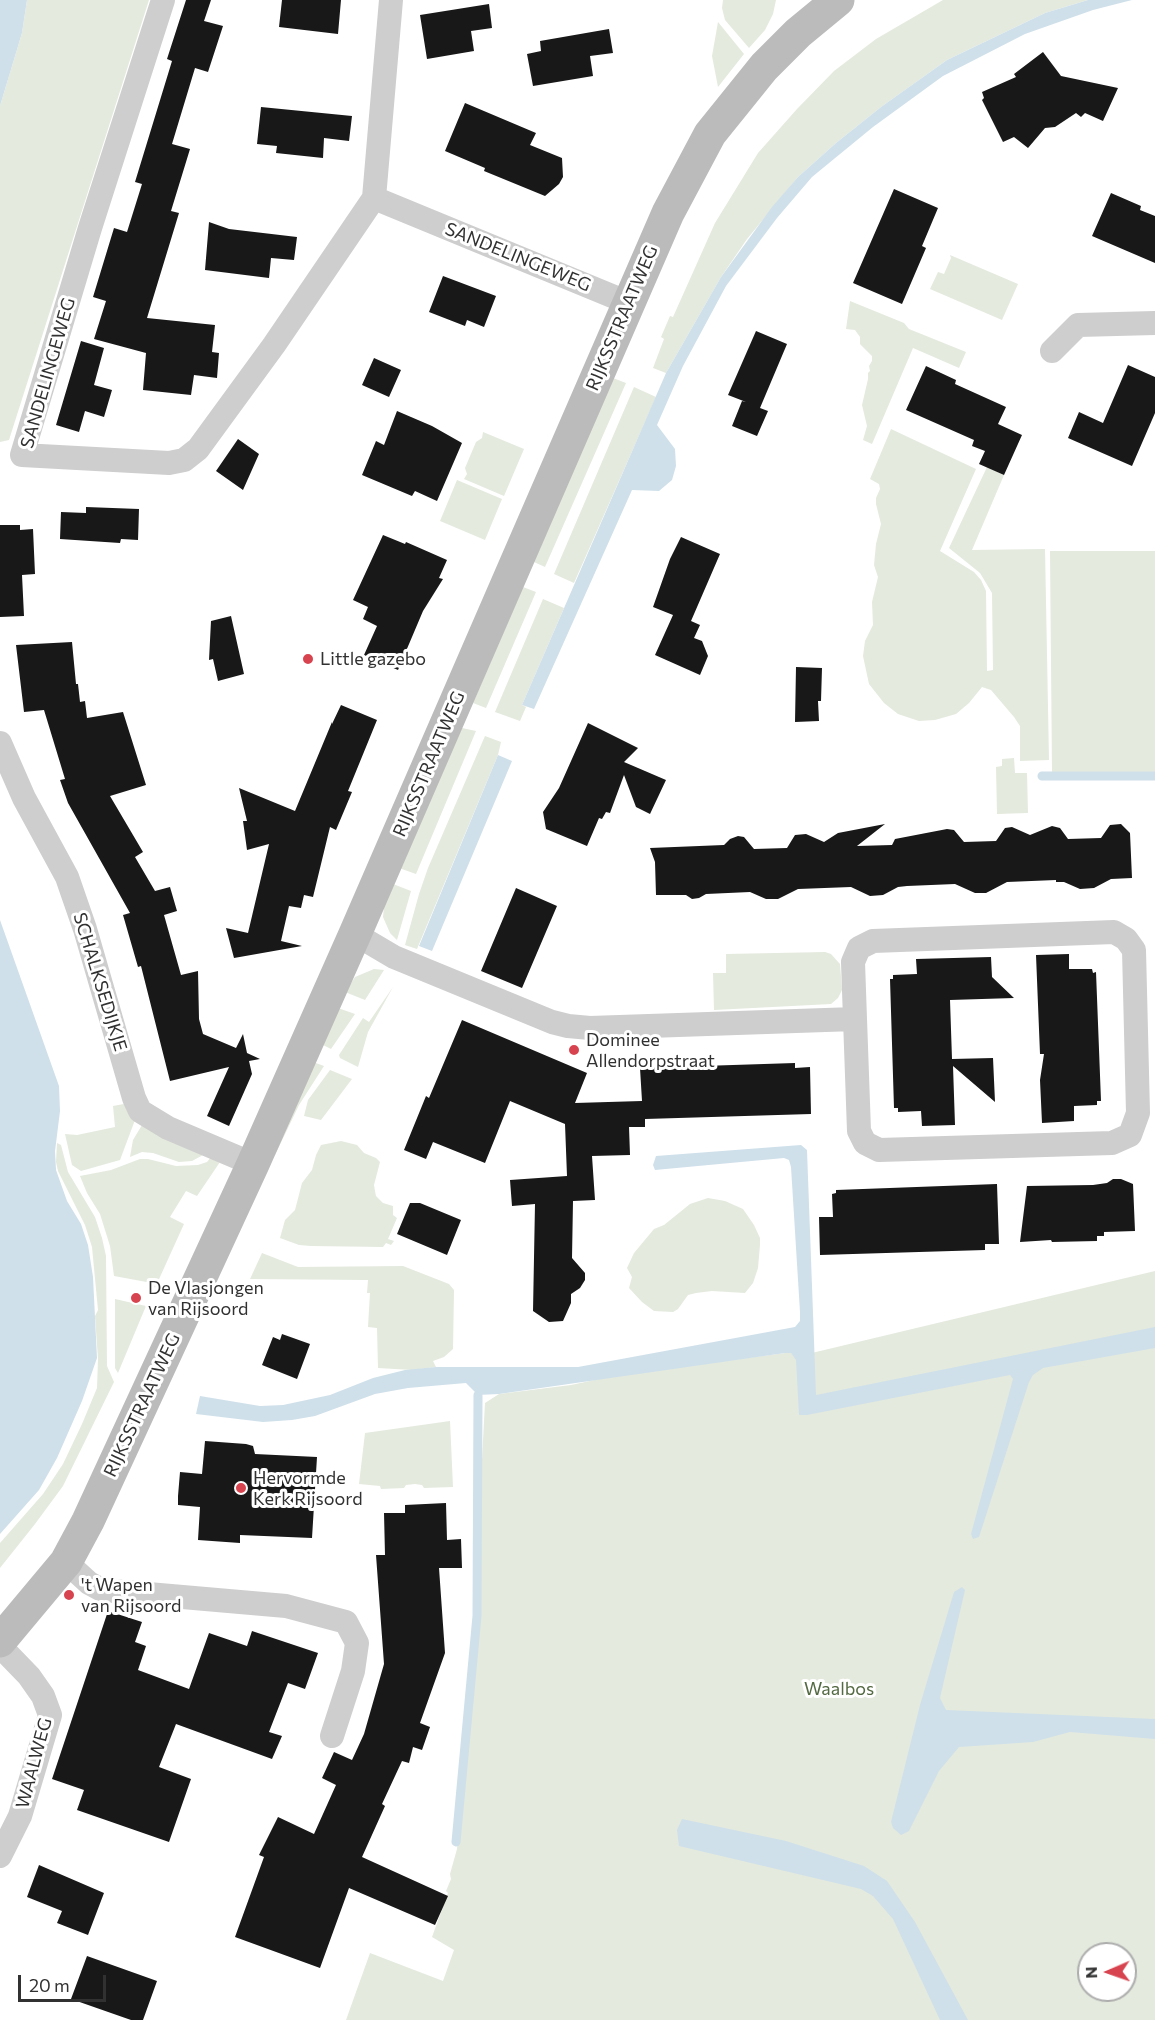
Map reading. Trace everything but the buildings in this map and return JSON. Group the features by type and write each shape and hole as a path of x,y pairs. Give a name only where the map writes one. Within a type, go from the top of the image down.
{"street":[{"name":"SANDELINGEWEG","path":"163,0 90,228 11,456 168,462 184,460 198,449 274,345 374,198 391,0"},
{"name":"RIJKSSTRAATWEG","path":"0,1641 66,1562 76,1546 253,1164 668,213 710,134 764,67 831,2"},
{"name":"SANDELINGEWEG","path":"374,198 628,303"},
{"path":"1052,351 1078,325 1155,323"},
{"name":"SCHALKSEDIJKJE","path":"0,743 24,798 67,877 85,929 134,1098 140,1111 168,1128 253,1164"},
{"path":"1114,932 1126,939 1134,950 1138,1113 1130,1135 1112,1143 879,1150 865,1143 858,1131 855,1019 853,962 859,948 873,941 1114,932"},
{"path":"355,934 394,957 552,1022 568,1026 590,1028 855,1019"},
{"path":"66,1562 90,1583 102,1590 286,1606 346,1622 357,1643 353,1671 332,1736"},
{"name":"WAALWEG","path":"0,1646 29,1676 43,1695 50,1715 20,1816 0,1856"}],"green space":[{"path":"27,0 149,0 9,440 0,442 0,106 22,33"},
{"path":"723,0 776,0 773,14 765,30 749,48 725,20"},
{"path":"943,0 1088,0 1045,13 947,60 881,107 836,143 798,177 747,239 721,277 666,373 653,368 664,339 661,337 670,316 673,317 715,223 758,153 834,71 876,39"},
{"path":"718,22 744,54 718,87 712,56"},
{"path":"950,255 1018,284 1002,320 930,289 938,272 944,274 951,258"},
{"path":"850,301 904,323 909,329 966,352 959,368 913,348 872,444 863,440 867,426 862,405 872,356 860,344 860,337 855,330 846,329"},
{"path":"613,378 626,383 545,567 534,562"},
{"path":"634,387 656,397 574,583 554,574"},
{"path":"891,429 976,469 940,551 974,572 986,591 987,671 993,670 992,593 980,573 949,548 987,467 1004,475 972,550 1045,549 1049,760 1020,761 1020,726 991,690 982,687 956,714 935,720 919,721 898,714 884,703 869,684 863,656 865,641 873,625 872,602 878,577 874,565 881,524 876,504 879,484 870,479"},
{"path":"483,432 524,449 504,496 464,479 467,474 465,468"},
{"path":"457,480 502,499 485,540 440,521"},
{"path":"1050,551 1155,551 1155,772 1052,773"},
{"path":"523,587 536,592 486,708 473,703"},
{"path":"543,599 564,608 522,705 526,707 520,721 495,712"},
{"path":"462,728 476,731 416,874 399,868"},
{"path":"485,736 501,742 498,755 417,949 405,945 428,868"},
{"path":"1014,758 1015,773 1027,773 1028,813 997,814 996,767 1002,766 1002,759"},
{"path":"393,884 411,891 397,940 390,933 383,917 384,907"},
{"path":"825,952 831,954 840,964 842,990 831,1004 714,1010 713,973 726,973 726,954"},
{"path":"374,969 384,970 365,1000 345,992 355,977"},
{"path":"393,987 368,1032 358,1067 340,1058 339,1055 363,1018 369,1022"},
{"path":"338,1008 355,1014 331,1049 323,1045"},
{"path":"313,1062 324,1066 299,1105 273,1155"},
{"path":"330,1070 352,1079 321,1120 304,1116 308,1100"},
{"path":"129,1103 135,1120 120,1160 81,1171 72,1165 65,1134 77,1135 115,1127 113,1106"},
{"path":"142,1125 203,1155 192,1161 179,1162 153,1153 142,1152 130,1157 133,1140"},
{"path":"341,1141 357,1145 364,1153 380,1162 374,1185 376,1196 383,1203 393,1206 393,1215 397,1218 388,1239 394,1241 391,1245 386,1243 383,1247 311,1246 299,1245 280,1238 285,1220 295,1210 302,1183 312,1170 321,1145"},
{"path":"57,1143 61,1145 68,1172 95,1217 102,1238 106,1256 107,1366 114,1382 63,1486 0,1568 0,1543 43,1494 63,1464 97,1388 98,1359 95,1316 98,1310 92,1247 85,1225 58,1171"},
{"path":"211,1157 220,1162 197,1196 186,1191 170,1217 184,1224 155,1288 152,1283 114,1276 110,1246 100,1214 80,1176 111,1170 140,1159 176,1166 198,1165 207,1162"},
{"path":"708,1198 725,1201 743,1209 754,1225 760,1238 760,1245 758,1268 753,1283 745,1293 712,1291 696,1293 688,1295 673,1312 654,1311 629,1288 632,1277 627,1268 634,1253 654,1229 664,1225 690,1204"},
{"path":"262,1253 298,1267 403,1266 449,1284 454,1290 453,1349 444,1357 433,1361 436,1367 412,1370 378,1368 377,1328 368,1327 370,1293 367,1293 368,1280 250,1279"},
{"name":"Waalbos","path":"1155,1271 1155,2020 346,2020 370,1953 443,1981 454,1950 432,1937 451,1879 450,1874 457,1849 465,1778 485,1403 499,1394 571,1385 618,1375 791,1353 795,1357"},
{"path":"115,1299 146,1306 118,1373 115,1368"},
{"path":"450,1421 453,1487 424,1488 422,1485 415,1484 406,1485 404,1488 381,1489 380,1486 359,1484 365,1433"}],"shaded area":[{"path":"0,0 27,0 22,33 0,106"},
{"path":"1088,0 1132,0 1093,10 1025,34 943,76 873,127 812,177 777,218 726,286 683,366 657,425 675,449 676,466 672,480 659,491 632,490 534,709 522,705 666,373 721,277 772,207 798,177 836,143 881,107 947,60 1045,13"},
{"path":"498,755 512,761 432,951 419,946"},
{"path":"0,920 59,1086 60,1111 55,1151 56,1170 67,1201 81,1224 88,1245 93,1277 97,1358 82,1401 57,1458 39,1490 0,1534"},
{"path":"801,1145 807,1150 816,1395 1155,1327 1155,1348 1043,1368 1033,1375 979,1537 973,1539 971,1534 1013,1379 1010,1375 799,1415 796,1360 791,1353 785,1353 499,1394 478,1395 466,1383 408,1388 375,1394 315,1416 292,1420 263,1422 196,1414 200,1396 260,1406 283,1405 330,1395 373,1378 405,1370 436,1367 578,1367 795,1327 800,1321 800,1312 789,1160 784,1158 655,1170 653,1165 656,1156"},
{"path":"962,1587 965,1590 940,1698 946,1710 1155,1719 1155,1739 1070,1732 1033,1742 959,1747 939,1771 909,1831 901,1835 893,1828 891,1822 920,1705 954,1592"},
{"path":"682,1819 786,1841 864,1866 887,1881 915,1922 968,2020 940,2020 893,1919 873,1896 861,1889 679,1846 677,1830"}],"waterway":[{"path":"1042,776 1155,776"},
{"path":"456,1842 477,1616 478,1395"}],"place":[{"name":"Little gazebo","path":"308,659"},
{"name":"Dominee Allendorpstraat","path":"574,1050"},
{"name":"De Vlasjongen van Rijsoord","path":"136,1298"},
{"name":"Hervormde Kerk Rijsoord","path":"241,1488"},
{"name":"'t Wapen van Rijsoord","path":"69,1595"}]}
